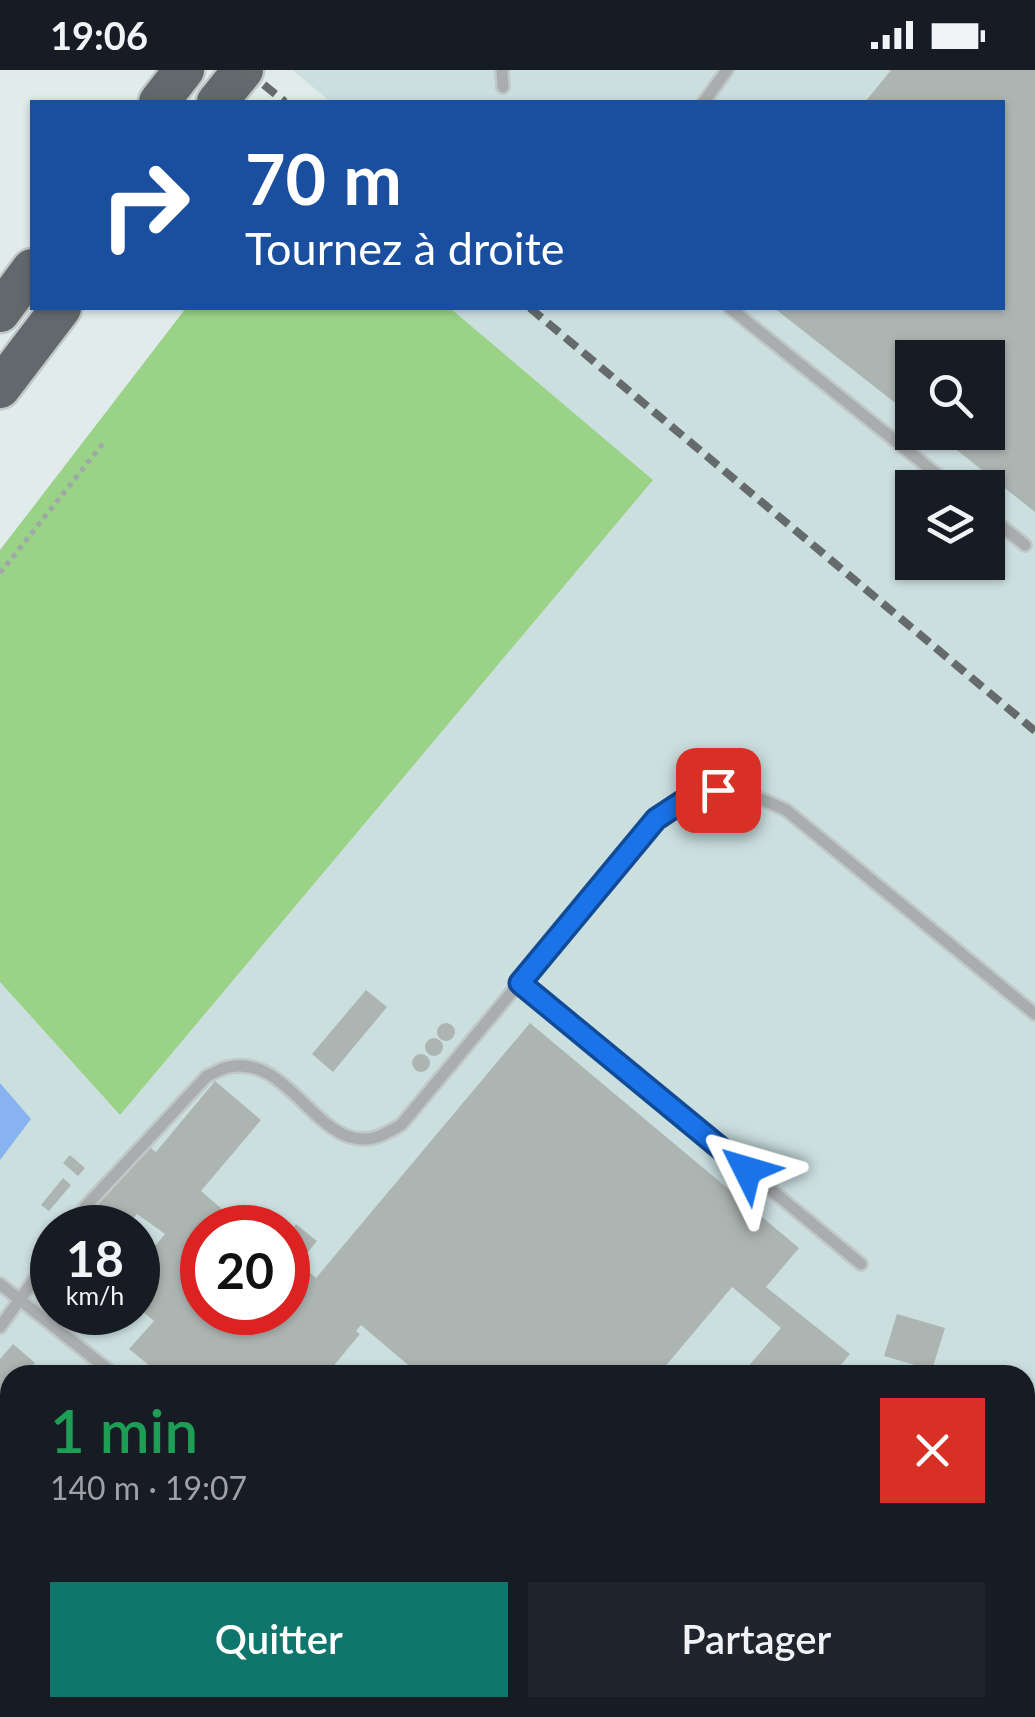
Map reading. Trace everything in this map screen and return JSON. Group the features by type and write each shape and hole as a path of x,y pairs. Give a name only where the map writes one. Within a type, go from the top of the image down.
{"highway":[{"path":"219,100 243,70"},
{"path":"0,312 30,272"},
{"path":"0,388 59,310"}],"lane":[{"path":"502,70 503,87"},
{"path":"705,100 727,70"},
{"path":"732,310 932,470"},
{"path":"1005,528 1026,545"},
{"path":"87,1205 207,1076 230,1066 269,1072 343,1136 375,1138 401,1125 656,819 688,798 718,790 751,794 786,810 1035,1014"},
{"path":"520,983 860,1264"},
{"path":"0,1284 102,1365"},
{"path":"0,1326 30,1286"}],"path":[{"path":"0,573 105,440"}],"shaded area":[{"path":"292,70 1035,70 1035,1365 0,1365 0,982 120,1114 652,480 452,310 1005,310 1005,100 329,100"}],"green space":[{"path":"184,310 452,310 653,480 120,1115 0,982 0,550"}],"water":[{"path":"0,1083 31,1119 0,1160"}],"building":[{"path":"891,70 1035,70 1035,512 1005,488 1005,470 982,470 957,450 1005,450 1005,340 895,340 895,403 777,310 1005,310 1005,100 867,100"},
{"path":"366,990 387,1007 333,1072 312,1054"},
{"path":"446,1023 455,1032 446,1041 437,1032"},
{"path":"530,1023 799,1248 766,1287 850,1354 841,1365 750,1365 781,1328 732,1287 666,1365 408,1365 361,1325 356,1331 360,1334 334,1365 149,1365 129,1349 142,1335 160,1335 160,1240 165,1234 160,1230 160,1205 98,1205 147,1145 156,1152 215,1081 261,1120 201,1191 217,1205 180,1205 180,1335 310,1335 310,1273 316,1278"},
{"path":"434,1038 443,1047 434,1056 425,1047"},
{"path":"421,1054 430,1063 421,1072 412,1063"},
{"path":"70,1155 85,1168 78,1176 63,1163"},
{"path":"63,1178 71,1185 54,1205 41,1205"},
{"path":"897,1314 945,1328 934,1365 915,1365 884,1356"},
{"path":"13,1344 35,1363 0,1365 0,1359"}],"railway":[{"path":"246,70 283,100"},
{"path":"532,310 1035,731"}],"route":[{"path":"718,790 688,798 656,819 520,983 747,1170"}]}
